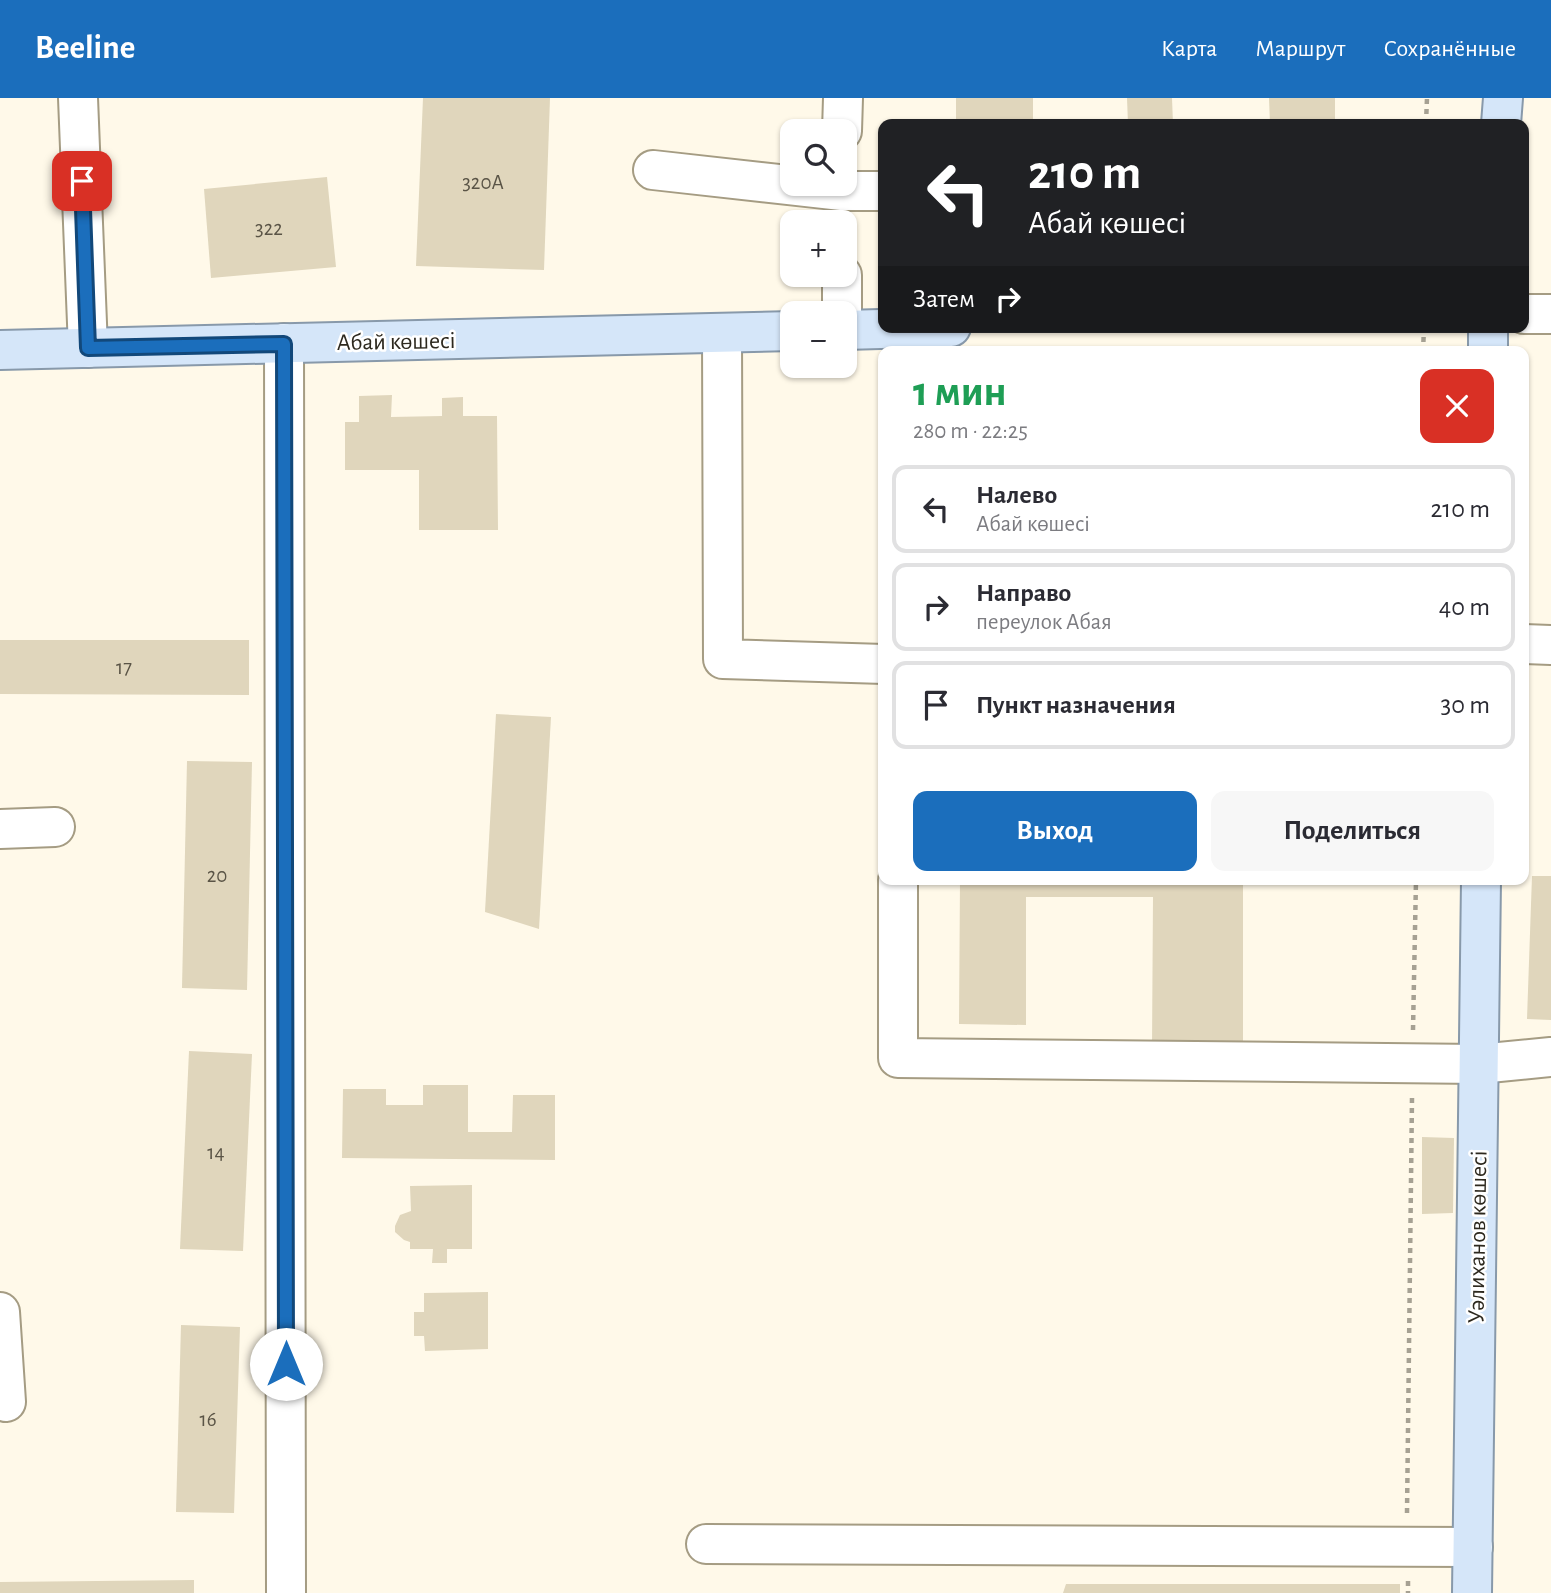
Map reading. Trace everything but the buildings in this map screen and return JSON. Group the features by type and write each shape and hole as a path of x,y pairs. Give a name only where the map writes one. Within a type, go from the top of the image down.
{"main road":[{"path":"1501,119 1503,98"},
{"path":"857,330 878,329"},
{"name":"Абай көшесі","path":"0,350 780,331"},
{"name":"Уәлиханов көшесі","path":"1472,1593 1481,885"}],"street":[{"path":"78,98 88,348"},
{"path":"842,119 843,98"},
{"path":"653,170 842,199 878,192"},
{"path":"1529,314 1551,314"},
{"path":"722,333 723,659 878,664"},
{"path":"284,344 286,1593"},
{"path":"1529,644 1551,645"},
{"path":"0,829 55,827"},
{"path":"898,885 898,1058 1479,1064 1551,1057"},
{"path":"0,1311 6,1402"},
{"path":"706,1544 1473,1547"}],"path":[{"path":"1426,119 1427,98"},
{"path":"1408,1593 1416,885"}],"route":[{"path":"82,181 88,348 284,344 286,1364"}]}
